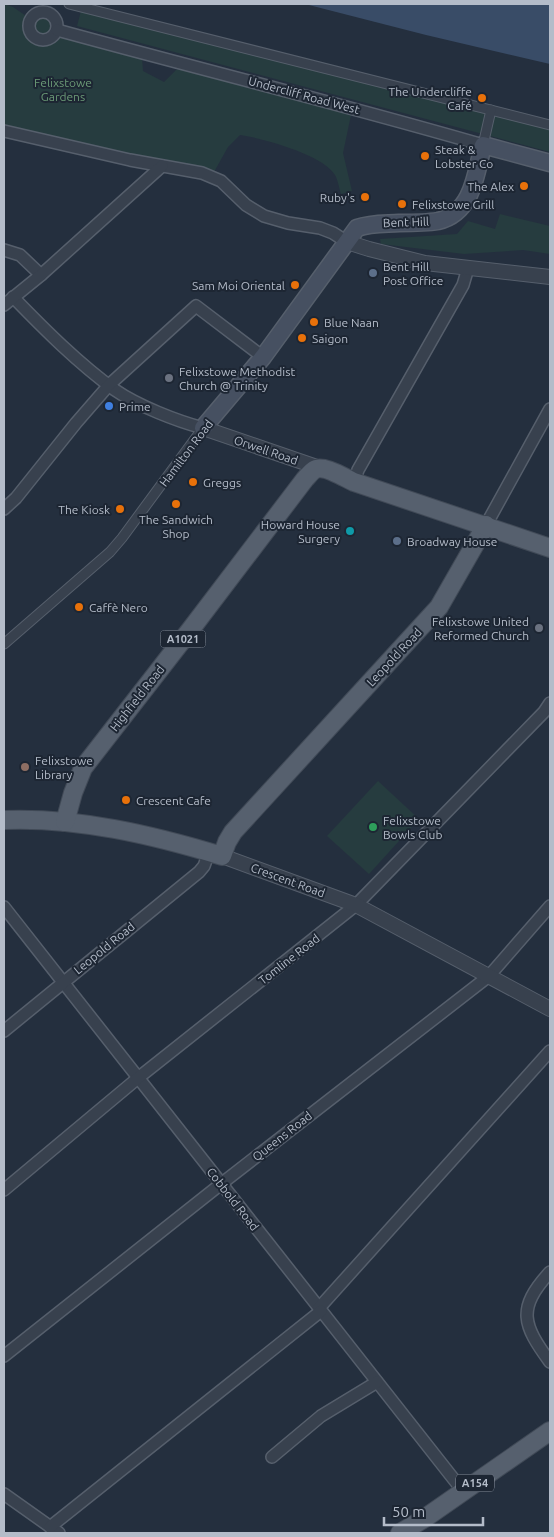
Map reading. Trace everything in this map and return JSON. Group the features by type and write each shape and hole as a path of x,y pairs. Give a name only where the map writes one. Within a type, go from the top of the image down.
{"main road":[{"name":"Undercliff Road West","path":"483,145 550,163"},
{"name":"Bent Hill","path":"347,242 357,228 365,225 425,223 450,217 466,202 472,191 483,145"},
{"name":"Hamilton Road","path":"203,428 263,357 347,242"},
{"name":"Orwell Road","path":"320,468 354,482 550,548"},
{"name":"Highfield Road","path":"66,822 73,793 83,768 305,479 314,470 320,468"},
{"name":"Leopold Road","path":"216,854 233,832 439,607 486,525"},
{"name":"Crescent Road","path":"4,820 66,822 164,839 216,854"},
{"name":"A154","path":"400,1533 550,1431"}],"street":[{"path":"69,4 550,125"},
{"name":"Undercliff Road West","path":"57,30 179,64 358,109 483,145"},
{"path":"483,145 492,110"},
{"path":"4,131 209,175 220,181 246,205 264,216 333,232 347,242 369,249 425,263 550,277"},
{"path":"8,301 41,275 162,166"},
{"path":"4,250 20,255 41,275"},
{"path":"354,482 358,470 463,285 468,268"},
{"name":"Orwell Road","path":"8,301 68,352 122,394 177,421 320,468"},
{"path":"4,509 16,498 109,385 196,306 263,357"},
{"name":"Leopold Road","path":"486,525 550,409"},
{"name":"Hamilton Road","path":"4,644 110,552 203,428"},
{"name":"Tomline Road","path":"4,1190 138,1078 356,905 544,712 550,703"},
{"name":"Leopold Road","path":"4,1031 199,872 216,854"},
{"name":"Crescent Road","path":"216,854 356,905 550,1008"},
{"name":"Queens Road","path":"4,1356 221,1184 489,976 550,906"},
{"name":"Cobbold Road","path":"4,908 463,1491"},
{"path":"4,1494 54,1530 320,1309 550,1051"},
{"path":"550,1272 534,1292 528,1306 528,1313 530,1333 550,1362"},
{"path":"272,1456 321,1416 377,1382"}],"green space":[{"name":"Felixstowe Gardens","path":"4,4 13,7 29,18 27,27 31,34 37,38 46,40 56,35 142,58 143,71 164,82 176,70 184,67 351,115 343,153 352,191 341,194 335,175 329,168 306,154 277,144 240,135 228,147 214,172 133,157 4,127"},
{"path":"81,11 550,128 550,152 77,26"},
{"path":"43,14 52,17 55,26 52,35 43,38 34,35 31,26 34,17"},
{"path":"500,214 550,226 550,254 523,250 464,254 381,244 380,239 457,234 468,221 495,229"},
{"name":"Felixstowe Bowls Club","path":"378,781 419,819 369,874 327,836"}],"water":[{"path":"305,4 550,4 550,64 426,35"}],"place":[{"name":"The Undercliffe Café","path":"482,98"},
{"name":"Steak & Lobster Co","path":"425,156"},
{"name":"The Alex","path":"524,186"},
{"name":"Ruby's","path":"365,197"},
{"name":"Felixstowe Grill","path":"402,204"},
{"name":"Bent Hill Post Office","path":"373,273"},
{"name":"Sam Moi Oriental","path":"295,285"},
{"name":"Blue Naan","path":"314,322"},
{"name":"Saigon","path":"302,338"},
{"name":"Felixstowe Methodist Church @ Trinity","path":"169,378"},
{"name":"Prime","path":"109,406"},
{"name":"Greggs","path":"193,482"},
{"name":"The Sandwich Shop","path":"176,504"},
{"name":"The Kiosk","path":"120,509"},
{"name":"Howard House Surgery","path":"350,531"},
{"name":"Broadway House","path":"397,541"},
{"name":"Caffè Nero","path":"79,607"},
{"name":"Felixstowe United Reformed Church","path":"539,628"},
{"name":"Felixstowe Library","path":"25,767"},
{"name":"Crescent Cafe","path":"126,800"},
{"name":"Felixstowe Bowls Club","path":"373,827"}]}
